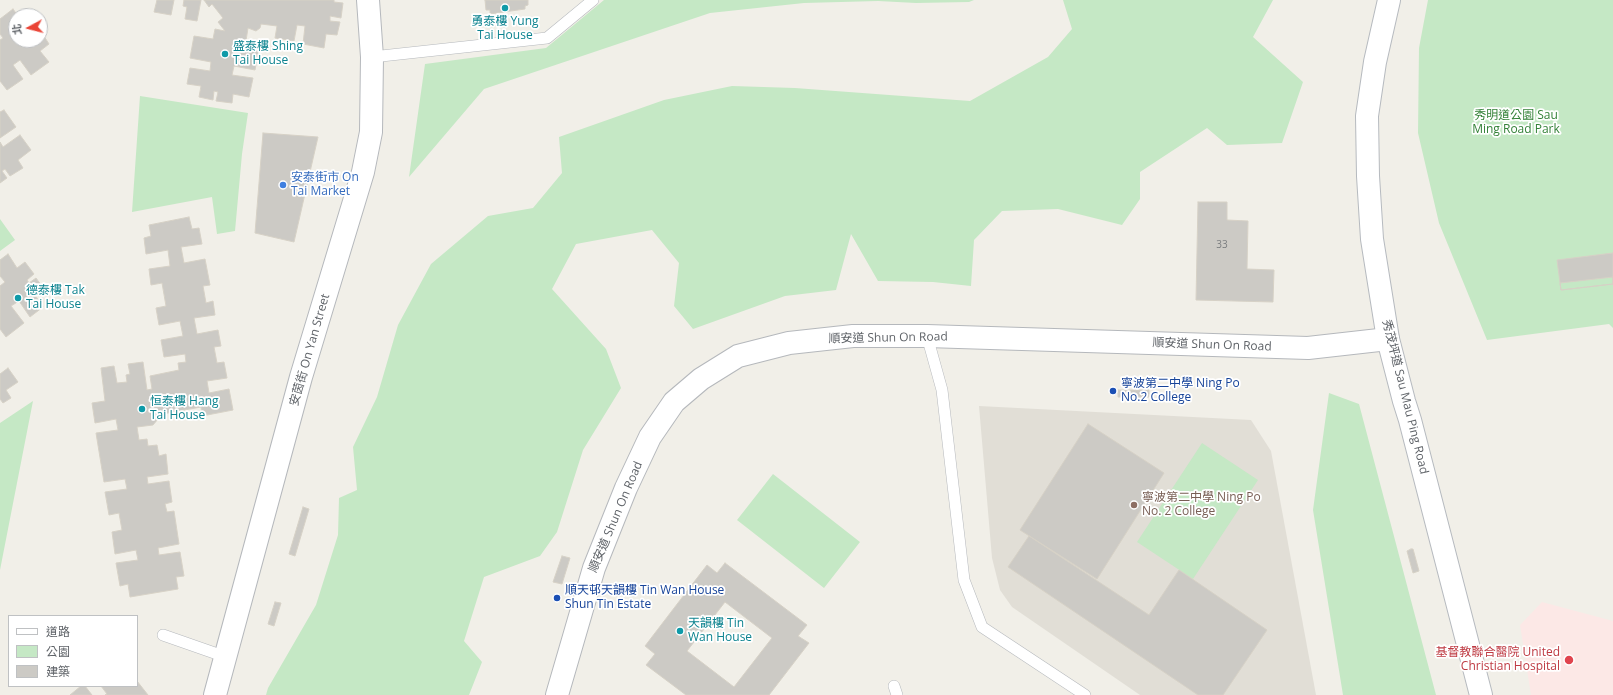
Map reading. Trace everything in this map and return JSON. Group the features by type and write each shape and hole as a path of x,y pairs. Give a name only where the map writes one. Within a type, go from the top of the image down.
{"street":[{"name":"安茵街 On Yan Street","path":"215,695 301,377 363,172 371,132 372,57 368,0"},
{"name":"秀茂坪道 Sau Mau Ping Road","path":"1389,0 1375,62 1367,116 1368,176 1372,239 1388,339 1481,695"},
{"name":"順安道 Shun On Road","path":"557,695 602,545 626,488 650,438 674,402 701,379 738,356 789,343 853,336 927,336 1308,348 1388,339"}],"lane":[{"path":"372,57 547,38 593,0"},
{"path":"927,336 942,390 964,580 982,627 1086,695"},
{"path":"163,635 226,657"}],"shaded area":[{"name":"寧波第二中學 Ning Po No. 2 College","path":"979,406 1251,420 1271,451 1316,695 1140,695 1012,607 1000,590 992,558"},
{"name":"基督教聯合醫院 United Christian Hospital","path":"1542,602 1613,621 1613,695 1531,695 1520,625"}],"green space":[{"path":"604,0 974,0 969,2 916,3 878,1 804,3 710,13 484,89 409,177 425,64 546,48"},
{"path":"1063,0 1273,0 1253,37 1303,82 1282,143 1227,145 1207,128 1140,172 1140,199 1122,225 1058,209 1002,211 974,240 971,286 933,282 878,281 851,234 836,290 785,296 693,329 674,306 679,263 652,230 576,244 552,289 606,349 621,388 583,450 557,532 540,556 484,577 464,641 482,662 469,695 266,695 268,688 316,605 338,535 339,498 357,490 353,447 377,397 398,325 431,264 488,216 533,208 562,173 559,137 664,100 732,86 795,88 970,101 1048,57 1072,29"},
{"name":"秀明道公園 Sau Ming Road Park","path":"1428,0 1613,0 1613,328 1609,324 1487,340 1439,223 1418,133 1419,48"},
{"path":"140,96 248,113 242,154 235,231 217,234 212,197 132,212"},
{"path":"0,219 15,240 0,251"},
{"path":"1329,393 1359,404 1436,695 1343,695 1313,510"},
{"path":"33,401 0,570 0,423"},
{"path":"1202,443 1258,480 1193,579 1137,542"},
{"path":"773,474 860,542 824,588 737,520"}],"building":[{"path":"157,0 174,0 171,15 154,12"},
{"path":"184,0 201,0 197,21 185,19 187,7 183,6"},
{"name":"盛泰樓 Shing Tai House","path":"204,0 334,0 334,2 343,3 341,18 330,16 330,21 340,22 337,35 326,34 324,48 303,44 305,26 297,25 294,41 275,38 277,26 261,24 260,28 256,31 248,28 245,47 259,49 255,70 234,66 232,75 253,78 249,97 233,94 232,103 216,101 218,92 214,91 213,100 199,97 201,86 187,84 190,68 210,71 211,62 190,58 194,36 213,39 215,29 225,31 218,22 223,18 212,4 209,7"},
{"name":"勇泰樓 Yung Tai House","path":"485,0 528,0 528,5 525,6 525,9 490,14 490,10 486,10"},
{"path":"8,13 8,48 44,48 40,51 49,62 31,75 20,60 13,65 23,79 7,90 0,81 0,40 3,38 0,34 0,19"},
{"path":"4,110 16,127 0,138 0,112"},
{"name":"安泰街市 On Tai Market","path":"263,133 318,137 294,242 255,233"},
{"path":"20,135 31,150 18,160 23,168 10,176 5,169 2,171 7,178 0,183 0,142 3,147"},
{"path":"1198,202 1227,202 1227,220 1248,221 1247,269 1274,270 1273,302 1196,300"},
{"name":"恒泰樓 Hang Tai House","path":"189,217 192,229 199,228 202,244 181,247 184,263 205,259 210,285 203,286 206,303 213,301 215,315 194,318 197,334 218,330 221,346 214,347 217,363 224,362 227,378 207,381 209,393 229,389 233,410 202,416 201,407 157,415 158,419 153,425 137,427 139,440 147,439 148,446 157,445 159,456 166,454 168,474 147,477 148,484 169,481 172,502 165,504 167,512 174,511 179,544 158,548 159,555 180,552 184,576 176,577 178,589 130,597 128,584 120,586 116,563 138,560 136,550 115,554 112,532 122,530 119,513 109,515 105,492 127,489 125,479 104,482 96,433 118,430 116,419 95,423 92,403 105,401 101,368 114,366 117,383 127,382 126,375 130,374 128,364 143,362 147,390 152,389 150,376 179,370 178,363 186,362 185,354 164,357 161,340 183,336 180,321 159,325 156,308 166,306 162,283 151,285 149,269 170,266 168,250 146,254 144,238 151,236 149,225"},
{"path":"1613,253 1613,284 1561,290 1557,260"},
{"name":"德泰樓 Tak Tai House","path":"8,254 17,268 25,262 34,274 27,280 29,283 36,278 44,289 35,295 43,307 30,317 19,301 11,306 24,323 6,337 0,329 0,286 5,282 0,276 0,260"},
{"path":"1613,277 1613,284 1561,290 1560,283"},
{"path":"8,368 18,382 6,390 11,398 3,403 0,399 0,374"},
{"path":"1118,390 1149,390 1149,397 1118,397"},
{"path":"1088,424 1164,473 1097,579 1020,530"},
{"path":"303,507 309,509 295,556 289,554"},
{"path":"1029,536 1149,615 1179,570 1267,630 1223,695 1198,695 1008,567"},
{"path":"1413,549 1419,571 1413,573 1407,551"},
{"path":"562,556 570,558 562,584 553,582"},
{"name":"天韻樓 Tin Wan House","path":"725,563 807,625 798,636 809,643 769,695 686,695 646,665 655,654 645,646 707,565 717,573","holes":["725,602 772,638 734,687 687,651"]},
{"path":"275,602 281,603 274,626 268,624"},
{"path":"138,682 148,695 105,695 107,694 102,687 138,687"},
{"path":"80,687 86,687 92,695 70,695"}],"place":[{"name":"勇泰樓 Yung Tai House","path":"505,8"},
{"name":"盛泰樓 Shing Tai House","path":"225,54"},
{"name":"安泰街市 On Tai Market","path":"283,185"},
{"name":"德泰樓 Tak Tai House","path":"18,298"},
{"name":"寧波第二中學 Ning Po No.2 College","path":"1113,391"},
{"name":"恒泰樓 Hang Tai House","path":"142,409"},
{"name":"寧波第二中學 Ning Po No. 2 College","path":"1134,505"},
{"name":"順天邨天韻樓 Tin Wan House Shun Tin Estate","path":"557,598"},
{"name":"天韻樓 Tin Wan House","path":"680,631"},
{"name":"基督教聯合醫院 United Christian Hospital","path":"1569,660"}]}
